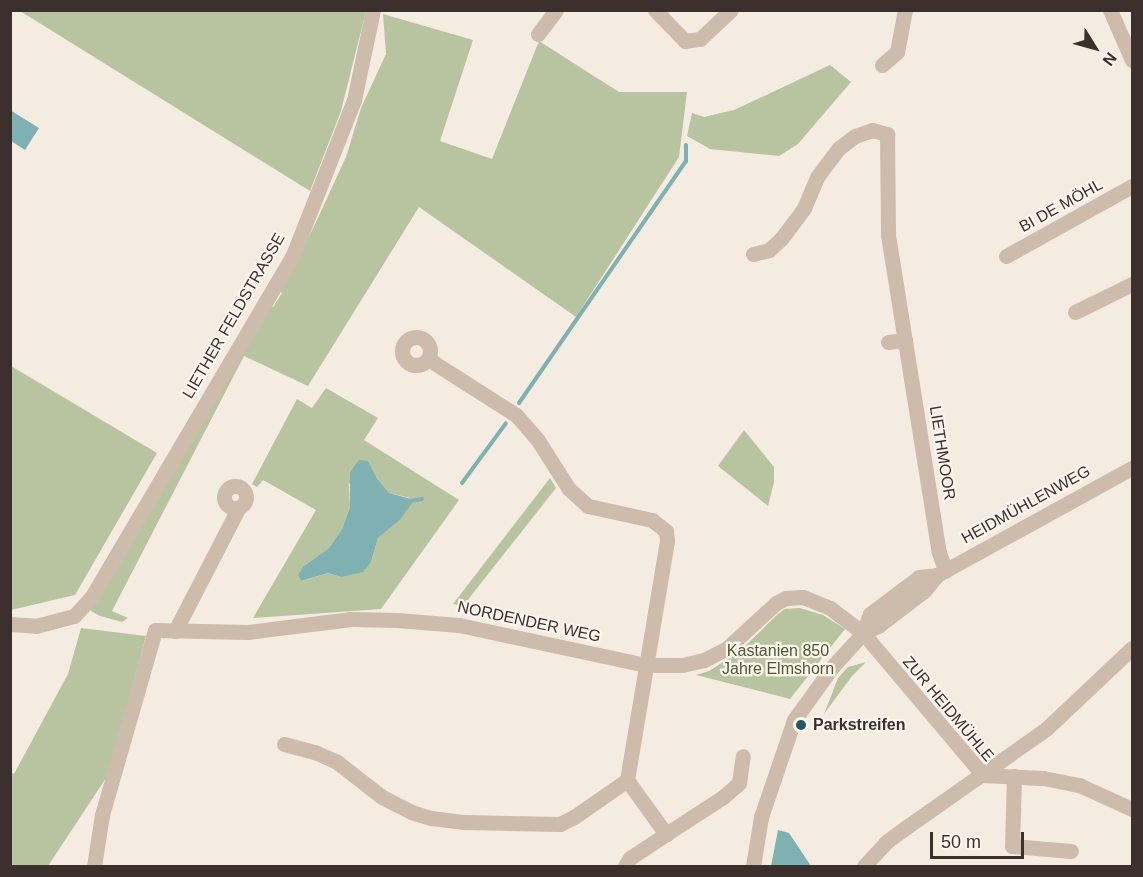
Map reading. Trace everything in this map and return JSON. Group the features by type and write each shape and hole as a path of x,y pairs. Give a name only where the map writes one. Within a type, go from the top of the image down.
{"street":[{"name":"LIETHER FELDSTRASSE","path":"10,624 36,626 74,616 91,598 293,255 354,100 373,10"},
{"path":"538,34 556,10"},
{"path":"655,10 685,41 700,39 731,10"},
{"path":"882,65 897,52 905,10"},
{"path":"1110,10 1132,60"},
{"name":"LIETHMOOR","path":"753,254 769,249 781,238 804,208 817,177 839,148 855,136 872,130 887,134 888,235 941,573"},
{"name":"BI DE MÖHL","path":"1006,256 1132,186"},
{"path":"1075,312 1132,284"},
{"path":"888,342 905,340"},
{"path":"284,744 317,753 337,762 382,797 411,812 431,818 465,822 560,824 574,818 627,780 667,540 666,531 652,520 588,506 569,489 537,438 516,415 428,358"},
{"name":"HEIDMÜHLENWEG","path":"753,867 765,801 794,720 833,666 863,633 878,626 924,591 941,573 1132,468"},
{"path":"175,631 238,508"},
{"name":"NORDENDER WEG","path":"94,867 102,815 155,630 248,632 351,619 433,622 466,626 646,665 682,665 704,660 742,637 776,603 793,597 803,597 830,608 863,633"},
{"name":"ZUR HEIDMÜHLE","path":"863,633 983,775 886,842 864,867"},
{"path":"983,775 1046,729 1132,648"},
{"path":"625,867 630,858 723,797 739,783 743,756"},
{"path":"983,775 1043,778 1078,785 1132,809"},
{"path":"1014,776 1012,846 1071,851"},
{"path":"627,780 666,834"}],"green space":[{"path":"20,11 366,11 341,111 310,191"},
{"path":"383,14 473,40 440,141 492,159 539,41 619,92 687,92 679,157 576,317 419,207 308,386 244,356 112,611 128,618 122,622 100,616 91,611 94,599 163,491 239,353 270,305 273,307 282,293 278,289 298,259 316,222 346,157 361,108 386,54"},
{"path":"830,65 851,82 798,144 779,156 710,149 687,136 692,113 704,117 734,110"},
{"path":"11,366 157,453 75,595 11,610"},
{"path":"326,388 378,418 364,440 459,500 381,609 253,618 316,510 263,480 257,487 252,484 297,399 312,408","holes":["368,461 377,478 389,493 410,498 399,521 378,538 371,562 341,577 328,573 302,581 304,566 329,548 342,529 350,507 349,484"]},
{"path":"744,430 774,467 774,482 768,506 718,466"},
{"path":"550,478 556,488 463,606 453,604"},
{"name":"Kastanien 850 Jahre Elmshorn","path":"800,608 823,615 845,629 790,699 696,675 709,671 739,652 785,609"},
{"path":"81,628 146,636 108,775 48,866 11,866 10,772 14,774 68,674"},
{"path":"866,662 852,676 824,714 838,678 848,667"}],"water":[{"path":"10,110 39,128 25,150 11,141"},
{"path":"359,460 368,461 377,478 389,493 411,499 412,503 399,521 378,538 371,562 363,572 341,577 328,573 301,581 298,575 304,566 329,548 342,529 350,507 350,472"},
{"path":"778,830 789,833 811,866 771,866"}],"waterway":[{"path":"519,403 686,161 686,145"},
{"path":"462,483 506,423"},
{"path":"411,501 422,499"}],"place":[{"name":"Parkstreifen","path":"801,725"}]}
